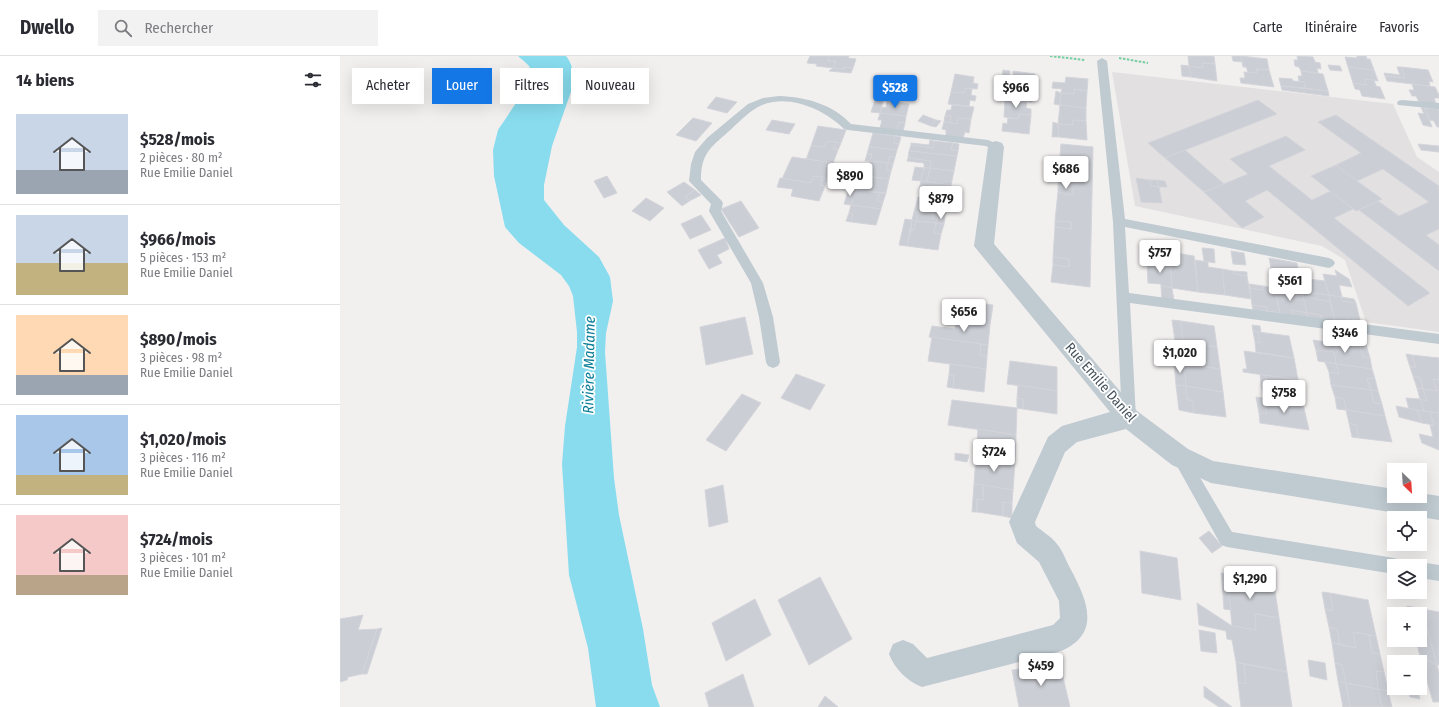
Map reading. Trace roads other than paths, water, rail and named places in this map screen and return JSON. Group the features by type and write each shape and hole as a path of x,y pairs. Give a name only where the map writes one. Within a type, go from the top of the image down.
{"street":[{"name":"Rue Emilie Daniel","path":"996,148 984,246 1129,418 1180,457 1212,472 1439,508"},
{"path":"903,654 922,672 1061,637 1074,623 1072,599 1048,553 1026,534 1022,522 1056,445 1070,433 1129,418"}],"lane":[{"path":"1102,61 1119,222 1129,418"},
{"path":"773,362 766,317 757,283 715,211 717,203 695,182 696,166 699,155 719,134 746,110 757,103 782,98 821,107 842,119 848,126 988,143 996,148"},
{"path":"1402,102 1439,106"},
{"path":"1119,222 1329,263"},
{"path":"1123,298 1439,339"},
{"path":"1180,457 1226,539 1387,565"},
{"path":"1427,571 1439,573"}],"water":[{"name":"Rivière Madame","path":"518,56 566,56 571,68 571,92 552,146 544,185 544,200 564,225 599,257 610,277 613,301 606,333 605,352 614,478 619,515 643,629 652,685 660,707 596,707 588,648 569,575 562,464 565,426 577,347 573,296 569,286 561,275 519,243 505,227 494,176 493,150 498,130 515,104 563,104 563,68 530,68"}]}
